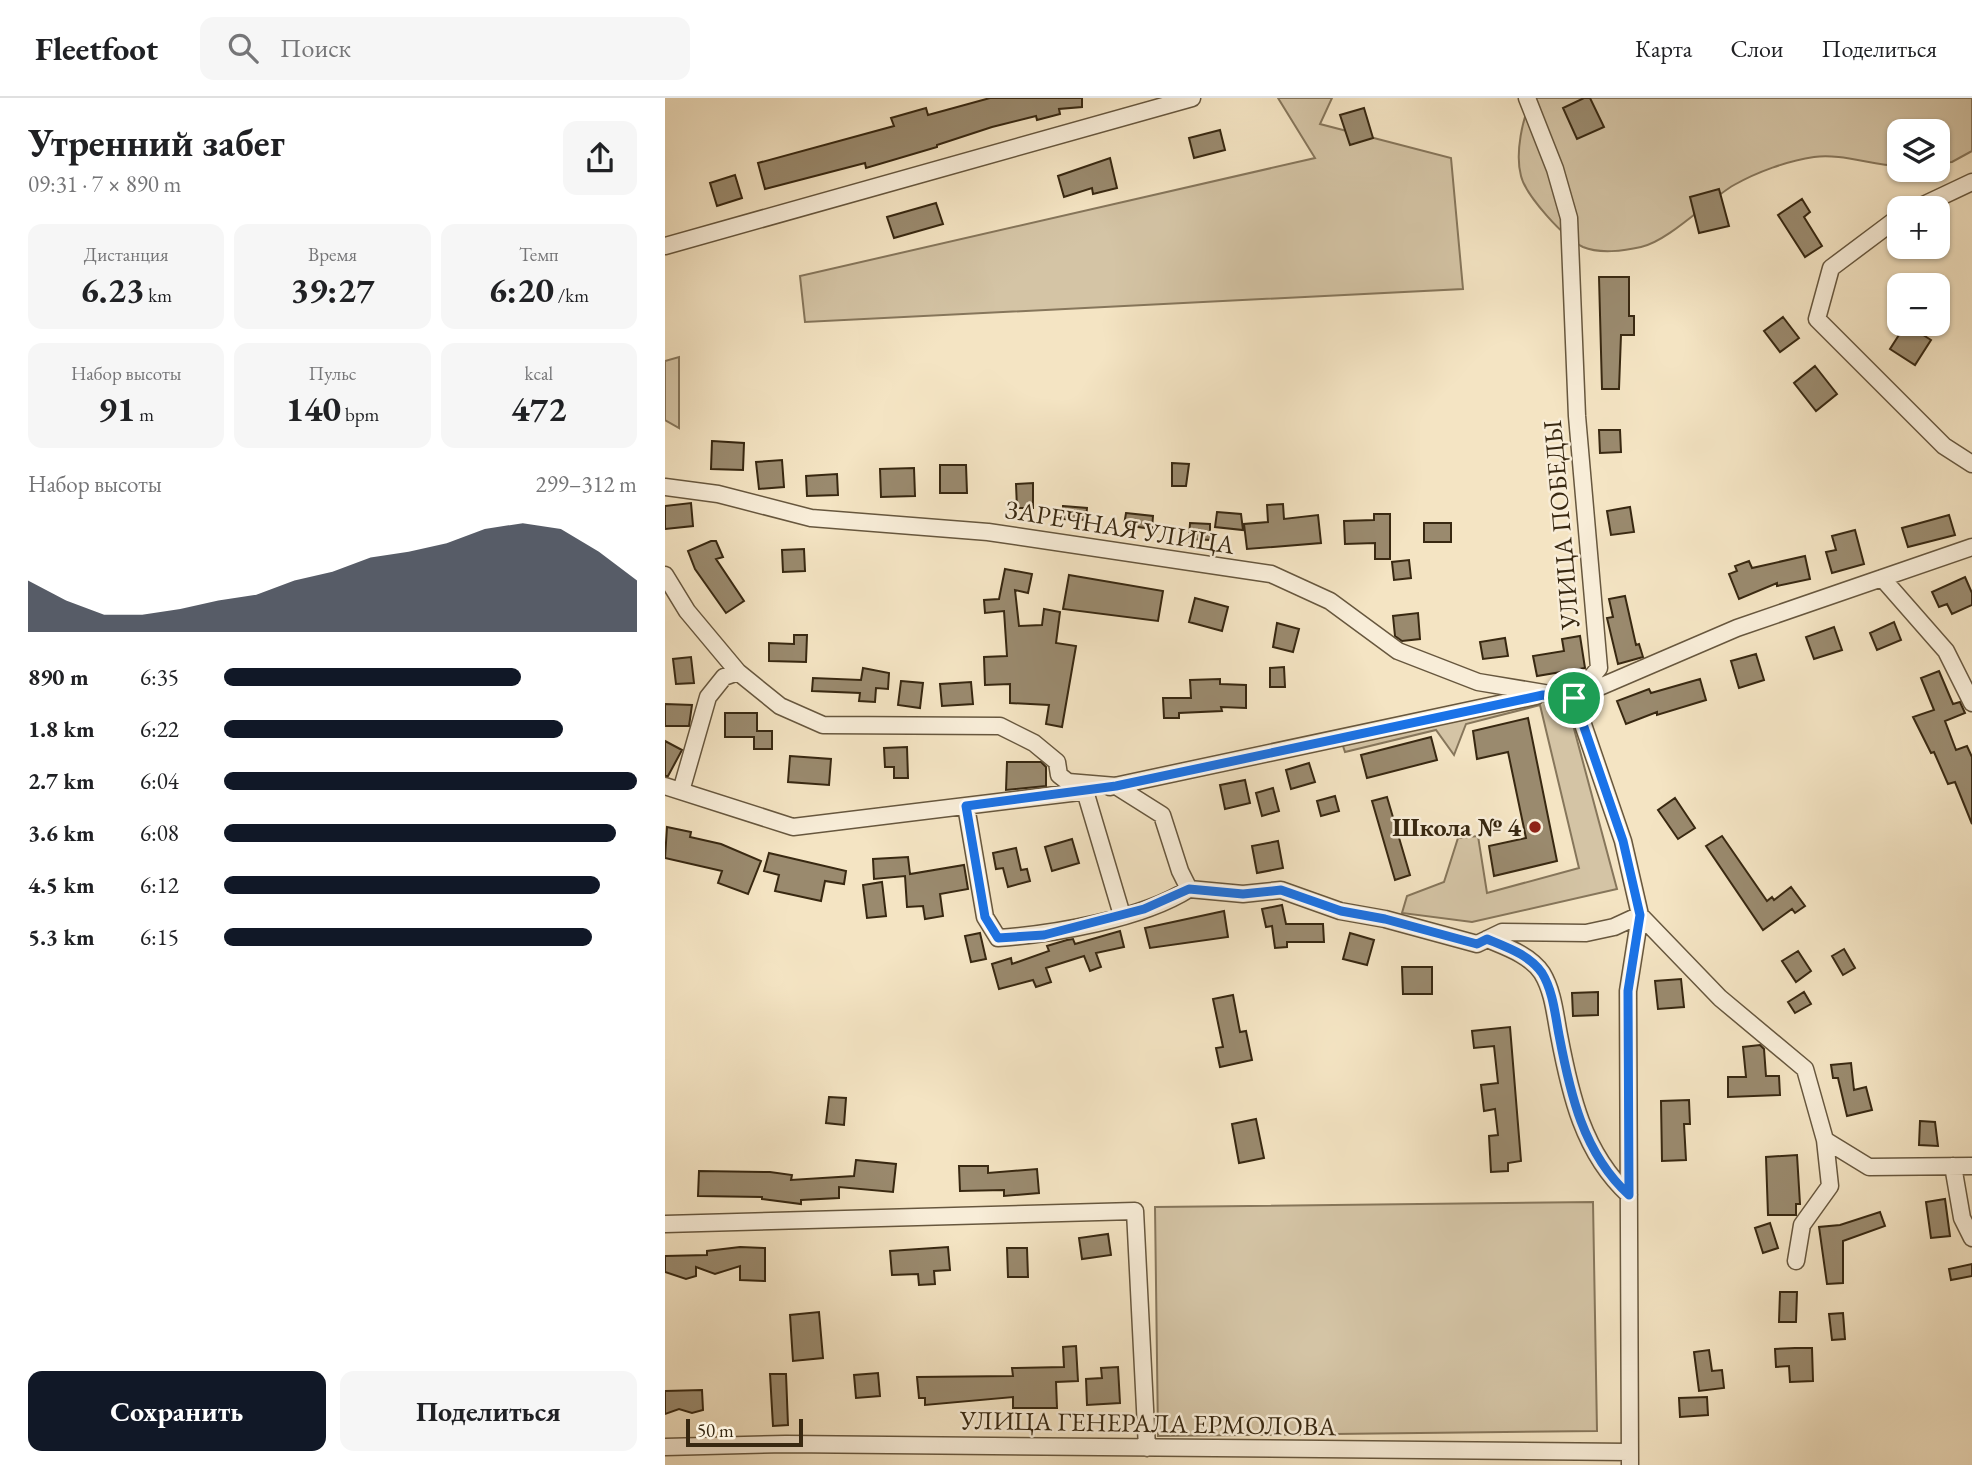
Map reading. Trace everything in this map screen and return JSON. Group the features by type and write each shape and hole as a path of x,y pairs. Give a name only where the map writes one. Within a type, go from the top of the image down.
{"street":[{"path":"665,246 1192,98"},
{"name":"УЛИЦА ПОБЕДЫ","path":"1527,98 1555,169 1569,218 1573,361 1599,668 1574,698"},
{"path":"1942,196 1972,182"},
{"path":"1887,226 1831,268 1817,319 1944,446 1972,464"},
{"name":"ЗАРЕЧНАЯ УЛИЦА","path":"665,487 718,494 811,518 988,532 1271,574 1330,601 1398,651 1478,682 1543,695 1574,698"},
{"path":"1630,1459 1628,991 1640,915 1623,841 1574,698 1737,628 1972,547"},
{"name":"ЗАРЕЧНАЯ УЛИЦА","path":"665,575 687,611 738,672 781,706 823,725 1000,726 1034,743 1057,762 1059,775 1068,782 1116,786 1162,816 1179,871 1189,889"},
{"path":"1882,578 1946,651 1972,703"},
{"path":"681,791 708,696 724,677 738,672"},
{"name":"ЗАРЕЧНАЯ УЛИЦА","path":"665,786 793,827 1116,786 1543,695"},
{"path":"1085,791 1122,915"},
{"path":"966,806 985,917 998,938 1044,935 1122,915 1176,897 1189,889 1233,894 1281,890 1341,911 1385,919 1477,944 1501,932 1586,933 1614,927 1640,915"},
{"path":"1640,915 1720,998 1805,1069 1825,1140 1830,1186 1803,1225 1796,1261"},
{"path":"1487,939 1521,953 1540,970 1549,987 1567,1082 1578,1119 1598,1156 1629,1195"},
{"path":"1825,1140 1869,1167 1972,1166"},
{"path":"1953,1166 1962,1218 1972,1238"},
{"path":"665,1224 1135,1211 1147,1448"},
{"name":"УЛИЦА ГЕНЕРАЛА ЕРМОЛОВА","path":"665,1447 786,1444 1147,1448 1630,1459"}],"shaded area":[{"path":"1278,98 1332,98 1320,124 1451,158 1463,289 805,322 800,276 1315,158"},
{"path":"1533,98 1972,98 1972,151 1950,162 1950,119 1887,119 1887,165 1824,156 1793,161 1762,171 1734,185 1676,229 1652,243 1627,250 1596,251 1583,247 1566,235 1547,216 1524,184 1519,167 1519,147"},
{"path":"679,357 679,428 665,420 665,361"},
{"path":"1540,700 1569,710 1617,889 1472,922 1402,913 1407,896 1444,882 1458,838 1478,836 1487,893 1579,868 1540,705 1466,724 1454,755 1436,730 1345,752 1342,743"},
{"path":"1593,1202 1597,1431 1158,1436 1155,1207"}],"building":[{"path":"990,98 1082,98 1082,107 1059,109 1060,114 1037,120 1036,116 992,127 866,168 865,163 765,189 758,163 894,126 891,118 926,108 928,115"},
{"path":"1590,98 1604,127 1577,139 1563,108"},
{"path":"1364,108 1373,138 1350,145 1340,115"},
{"path":"1220,130 1225,150 1194,158 1189,138"},
{"path":"1110,158 1117,188 1093,194 1092,188 1064,197 1058,176"},
{"path":"735,175 742,198 717,206 710,183"},
{"path":"1719,189 1729,226 1699,233 1690,197"},
{"path":"1802,199 1810,212 1804,217 1822,246 1805,257 1778,215"},
{"path":"936,203 943,224 894,238 887,217"},
{"path":"1599,277 1629,277 1629,316 1634,316 1634,335 1621,335 1619,389 1602,389"},
{"path":"1783,317 1799,338 1780,352 1764,331"},
{"path":"1898,336 1925,336 1931,340 1915,365 1890,349"},
{"path":"1815,366 1837,394 1816,411 1794,383"},
{"path":"1599,430 1620,430 1621,452 1600,453"},
{"path":"712,441 744,443 743,470 711,469"},
{"path":"782,460 784,487 759,489 756,462"},
{"path":"1172,463 1189,464 1186,486 1172,486"},
{"path":"940,465 966,465 967,493 940,493"},
{"path":"914,468 915,496 881,497 880,469"},
{"path":"837,474 838,495 807,496 806,476"},
{"path":"1033,483 1033,508 1017,508 1016,484"},
{"path":"691,503 693,526 665,529 665,506"},
{"path":"1283,504 1284,519 1318,515 1321,543 1247,549 1244,524 1268,522 1267,505"},
{"path":"1063,506 1087,508 1086,520 1063,519"},
{"path":"1630,507 1634,532 1611,535 1607,511"},
{"path":"1217,512 1241,514 1243,530 1215,527"},
{"path":"1126,513 1153,516 1152,529 1124,525"},
{"path":"1374,514 1390,514 1390,559 1375,559 1375,543 1345,544 1344,521 1374,520"},
{"path":"1949,515 1955,535 1908,547 1902,528"},
{"path":"1190,523 1210,524 1210,540 1189,539"},
{"path":"1424,523 1451,523 1451,542 1424,542"},
{"path":"1855,530 1864,564 1832,573 1826,552 1836,550 1832,536"},
{"path":"716,541 723,557 716,559 744,601 726,613 695,569 688,551"},
{"path":"804,549 805,571 783,572 782,550"},
{"path":"1805,556 1810,579 1777,586 1777,583 1739,599 1729,574 1737,571 1735,566 1749,561 1752,568"},
{"path":"1409,560 1411,578 1394,580 1392,562"},
{"path":"1005,569 1032,574 1028,593 1015,590 1019,626 1042,625 1044,609 1060,612 1056,643 1076,646 1062,727 1046,724 1049,705 1010,703 1010,684 985,685 984,657 1007,656 1004,611 985,613 984,600 999,599"},
{"path":"1069,575 1163,591 1158,621 1063,609"},
{"path":"1965,577 1972,593 1972,605 1952,614 1947,604 1939,607 1932,592"},
{"path":"1625,596 1636,645 1639,644 1643,657 1618,664 1607,618 1613,617 1609,599"},
{"path":"1195,598 1228,607 1222,631 1189,622"},
{"path":"1418,613 1420,639 1402,641 1395,636 1393,616"},
{"path":"1894,622 1901,640 1877,650 1870,633"},
{"path":"1277,623 1299,629 1293,652 1273,647"},
{"path":"1834,627 1842,650 1814,659 1806,637"},
{"path":"794,635 807,635 806,662 769,661 769,643 794,644"},
{"path":"1580,636 1585,668 1537,676 1533,656 1564,651 1562,639"},
{"path":"1505,638 1508,656 1483,659 1480,642"},
{"path":"1756,654 1764,680 1739,688 1731,661"},
{"path":"691,657 694,683 676,684 673,659"},
{"path":"1284,667 1285,687 1270,687 1270,668"},
{"path":"863,668 889,673 888,689 876,688 875,702 859,701 860,693 812,691 813,678 861,680"},
{"path":"1939,671 1953,704 1960,702 1965,713 1945,721 1956,750 1967,746 1972,757 1972,824 1955,782 1948,784 1934,752 1931,753 1913,717 1934,710 1921,678"},
{"path":"1220,679 1220,684 1246,685 1246,708 1221,707 1222,711 1179,713 1179,718 1164,718 1163,698 1191,698 1190,680"},
{"path":"1700,679 1706,700 1657,715 1657,712 1626,724 1617,701 1649,689 1651,693"},
{"path":"901,681 923,683 920,708 898,705"},
{"path":"971,682 973,704 942,706 940,684"},
{"path":"665,704 692,705 689,726 665,726"},
{"path":"725,713 757,713 757,731 772,731 772,749 754,749 754,737 725,737"},
{"path":"1528,718 1557,861 1494,876 1489,846 1526,838 1508,752 1477,759 1473,731"},
{"path":"1431,737 1437,760 1367,778 1361,755"},
{"path":"665,741 682,750 668,776 665,776"},
{"path":"907,747 908,778 894,778 894,767 885,767 884,748"},
{"path":"790,756 831,759 829,785 788,782"},
{"path":"1007,762 1041,762 1046,767 1046,786 1006,790"},
{"path":"1309,763 1315,782 1291,789 1286,770"},
{"path":"1245,780 1250,803 1225,809 1220,785"},
{"path":"1273,788 1279,811 1262,816 1256,793"},
{"path":"1335,796 1339,811 1321,816 1317,801"},
{"path":"1387,797 1410,875 1395,880 1372,801"},
{"path":"1675,798 1695,828 1678,839 1658,810"},
{"path":"667,827 691,832 690,837 721,844 761,861 748,894 718,883 722,871 665,858"},
{"path":"1722,836 1767,901 1772,897 1774,900 1791,887 1805,906 1795,913 1792,909 1763,930 1706,846"},
{"path":"1072,839 1079,863 1052,871 1045,847"},
{"path":"1278,841 1283,868 1257,873 1252,846"},
{"path":"1016,848 1021,870 1027,869 1030,881 1008,887 1003,868 996,869 993,853"},
{"path":"769,853 846,871 844,884 825,881 821,901 775,891 779,875 764,871"},
{"path":"908,857 910,874 964,865 968,889 940,894 943,916 925,919 923,906 907,907 905,876 874,879 873,859"},
{"path":"882,882 886,916 867,918 863,885"},
{"path":"1282,905 1286,924 1323,924 1324,942 1287,942 1287,947 1275,948 1272,926 1266,927 1262,909"},
{"path":"1224,911 1228,937 1150,948 1145,928"},
{"path":"1120,931 1124,947 1096,953 1101,967 1090,971 1084,956 1046,968 1051,982 1036,987 1033,980 999,989 992,964 1011,958 1012,964 1049,951 1047,946 1073,939 1075,944"},
{"path":"980,933 986,959 971,962 965,936"},
{"path":"1350,933 1374,940 1367,965 1343,959"},
{"path":"1844,949 1855,968 1843,975 1832,956"},
{"path":"1798,951 1811,971 1796,982 1782,961"},
{"path":"1402,967 1432,967 1432,994 1403,994"},
{"path":"1681,979 1684,1007 1658,1009 1655,981"},
{"path":"1598,992 1598,1015 1573,1016 1572,993"},
{"path":"1804,992 1811,1004 1795,1013 1788,1002"},
{"path":"1233,995 1240,1032 1246,1031 1252,1060 1220,1067 1216,1048 1223,1047 1213,999"},
{"path":"1510,1027 1521,1161 1508,1163 1508,1171 1491,1172 1489,1136 1498,1135 1495,1109 1484,1111 1481,1085 1498,1083 1494,1046 1474,1048 1472,1031"},
{"path":"1760,1045 1764,1049 1766,1076 1779,1076 1780,1095 1728,1097 1728,1077 1746,1077 1743,1047"},
{"path":"1851,1063 1854,1090 1866,1087 1872,1110 1847,1116 1838,1078 1833,1078 1831,1065"},
{"path":"829,1097 846,1098 844,1125 826,1123"},
{"path":"1689,1100 1690,1124 1684,1124 1686,1160 1662,1161 1661,1101"},
{"path":"1256,1119 1264,1158 1239,1163 1232,1124"},
{"path":"1920,1121 1935,1122 1938,1146 1919,1145"},
{"path":"1797,1155 1800,1204 1796,1204 1796,1215 1768,1215 1766,1157"},
{"path":"856,1160 896,1164 893,1192 839,1187 839,1198 801,1200 801,1204 762,1197 698,1196 699,1171 770,1172 792,1175 791,1180 854,1176"},
{"path":"959,1166 988,1166 988,1173 1037,1169 1039,1193 1004,1196 1004,1190 960,1191"},
{"path":"1945,1199 1950,1236 1931,1238 1926,1202"},
{"path":"1880,1212 1885,1226 1843,1241 1843,1283 1827,1284 1819,1227 1840,1225"},
{"path":"1770,1223 1778,1248 1763,1253 1755,1228"},
{"path":"1108,1234 1111,1255 1082,1259 1079,1238"},
{"path":"740,1247 765,1248 765,1281 740,1280 740,1266 715,1274 696,1267 696,1276 686,1279 665,1272 665,1256 707,1255 707,1251"},
{"path":"948,1247 950,1270 934,1271 935,1284 919,1285 918,1274 892,1275 890,1251"},
{"path":"1007,1248 1027,1248 1028,1277 1008,1277"},
{"path":"1972,1264 1972,1276 1951,1280 1949,1269"},
{"path":"1780,1292 1797,1292 1796,1322 1779,1322"},
{"path":"819,1312 823,1358 793,1361 790,1315"},
{"path":"1843,1313 1845,1339 1832,1340 1829,1314"},
{"path":"1076,1346 1078,1381 1056,1382 1057,1408 1013,1408 1013,1397 925,1405 925,1398 919,1398 917,1377 1013,1376 1012,1368 1064,1367 1063,1347"},
{"path":"1812,1348 1813,1381 1790,1382 1789,1366 1776,1367 1775,1349"},
{"path":"1709,1350 1712,1371 1722,1370 1724,1388 1699,1391 1694,1352"},
{"path":"1118,1367 1120,1403 1087,1405 1086,1379 1102,1378 1101,1368"},
{"path":"878,1373 880,1396 856,1398 854,1375"},
{"path":"770,1374 786,1374 788,1425 773,1426"},
{"path":"702,1390 703,1410 692,1413 679,1409 665,1414 665,1391"},
{"path":"1707,1397 1708,1415 1680,1417 1679,1398"}],"place":[{"name":"Школа № 4","path":"1535,827"}],"route":[{"path":"1543,695 1574,698 1623,841 1640,915 1628,991 1629,1195 1619,1186 1598,1156 1578,1119 1567,1082 1549,987 1540,970 1521,953 1487,939 1477,944 1385,919 1341,911 1281,890 1243,894 1189,889 1144,909 1044,935 998,938 985,917 966,806 1116,786 1543,695"}]}
